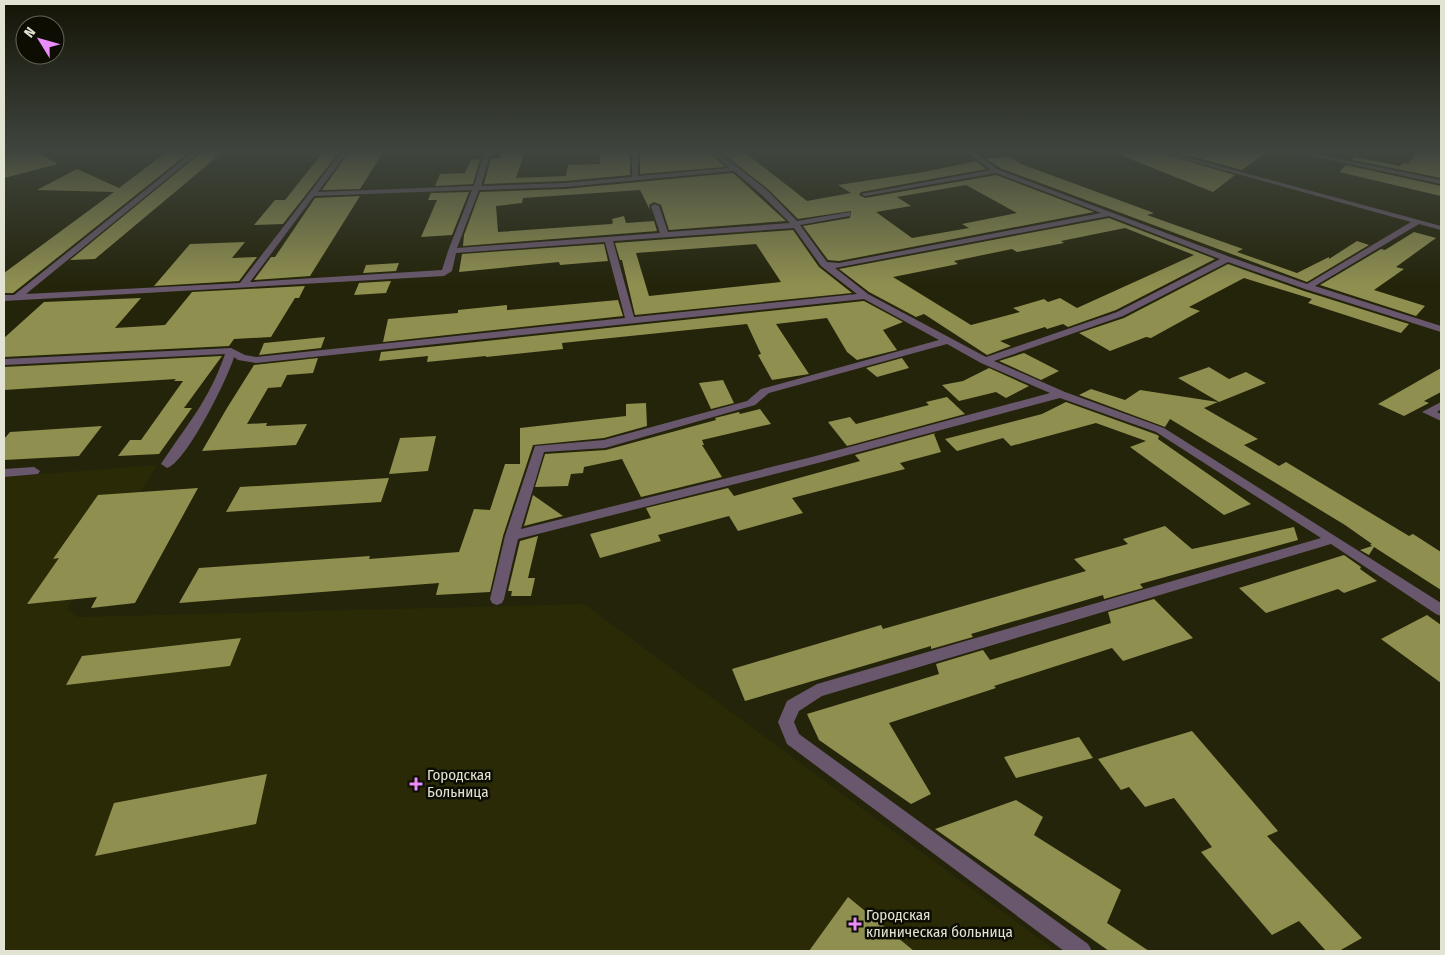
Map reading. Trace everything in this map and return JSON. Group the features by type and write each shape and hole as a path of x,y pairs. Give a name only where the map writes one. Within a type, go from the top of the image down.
{"street":[{"path":"17,297 143,196"},
{"path":"243,285 312,196"},
{"path":"4,298 444,273 448,271 452,251 474,196"},
{"path":"768,196 796,224 824,264 865,296 985,361 1061,394 1160,430 1333,539 1441,610"},
{"path":"1061,196 1227,259 1441,329"},
{"path":"1320,196 1441,228"},
{"path":"655,206 665,236"},
{"path":"452,251 665,236 796,224 847,214"},
{"path":"824,264 838,266 1109,214"},
{"path":"1308,287 1417,222"},
{"path":"609,240 630,320"},
{"path":"985,361 1120,314 1227,259"},
{"path":"4,362 231,351 242,358 256,360 865,296"},
{"path":"498,599 512,536 539,449 605,444 751,403 765,391 947,341"},
{"path":"167,464 206,407 231,351"},
{"path":"512,536 814,460 1061,394"},
{"path":"1441,405 1428,412 1441,418"},
{"path":"4,473 34,471"},
{"path":"1081,951 793,739 786,722 793,706 816,690 1333,539"}],"shaded area":[{"name":"Городская Больница","path":"157,465 67,609 77,617 584,604 1056,951 4,951 4,477"}],"building":[{"path":"109,196 135,196 13,293 4,293 4,273"},
{"path":"149,196 171,196 95,259 70,260"},
{"path":"289,196 305,196 283,224 254,225 275,200 285,200"},
{"path":"360,196 310,276 254,280 271,257 275,257 315,198"},
{"path":"430,196 468,196 452,235 421,237 437,200 428,200"},
{"path":"479,196 559,196 523,198 522,203 496,206 498,232 611,224 613,223 612,219 624,216 626,223 654,221 657,231 463,246 464,235"},
{"path":"643,196 758,196 786,221 669,230 661,205 654,202 649,205 650,210"},
{"path":"775,196 800,196 807,201 837,196 860,196 865,198 879,196 905,196 897,197 911,206 876,212 912,238 969,228 962,224 1017,213 985,196 1050,196 1094,212 839,261 828,260 803,226 850,218 851,211 798,219"},
{"path":"1074,196 1107,196 1154,213 1147,215 1243,249 1237,252 1297,273 1329,257 1329,259 1357,241 1369,245 1307,282"},
{"path":"1109,218 1215,259 1116,310 1068,327 1063,324 1047,329 1045,327 1000,341 1011,346 987,355 924,314 916,317 869,292 839,269","holes":["1125,228 1194,255 1077,308 1060,298 1048,302 1044,299 1013,308 1020,312 971,325 893,277 958,264 954,261 1012,249 1017,252 1064,243 1061,241"]},
{"path":"793,230 819,267 852,293 635,315 622,260 620,260 615,243","holes":["756,244 781,282 649,296 636,253"]},
{"path":"1414,232 1436,238 1396,267 1404,269 1374,290 1425,306 1416,316 1320,285 1381,249 1385,250"},
{"path":"245,242 232,258 257,257 239,281 154,286 190,244"},
{"path":"604,244 608,261 560,265 559,262 459,272 462,254"},
{"path":"399,263 396,271 363,273 366,265"},
{"path":"1228,264 1304,291 1409,324 1401,333 1308,303 1312,299 1244,278 1189,307 1200,311 1151,338 1146,337 1110,351 1079,333 1124,318"},
{"path":"391,281 386,293 354,295 359,283"},
{"path":"305,286 299,298 295,298 271,337 234,339 229,346 4,357 4,338 44,302 141,298 115,328 165,325 192,292"},
{"path":"618,300 623,316 383,342 388,319 458,313 458,310 507,305 507,310"},
{"path":"864,301 903,322 883,330 897,350 857,360 847,352 827,318 776,324 809,374 772,380 758,355 761,354 747,324 562,343 563,349 486,357 427,362 428,356 379,361 381,352"},
{"path":"325,337 321,348 259,355 264,343"},
{"path":"1024,353 1059,371 1041,380 999,361"},
{"path":"222,356 184,408 192,408 159,454 118,456 130,440 141,440 183,381 174,381 176,379 4,390 4,367"},
{"path":"318,358 313,373 287,375 281,387 268,388 247,424 267,423 266,426 307,424 296,445 202,451 254,365"},
{"path":"902,358 909,368 877,377 866,368"},
{"path":"1209,367 1229,379 1246,372 1266,383 1219,402 1178,378"},
{"path":"989,368 1029,386 1006,398 996,392 959,401 942,385 963,381"},
{"path":"1441,368 1441,392 1424,401 1429,403 1404,416 1378,404"},
{"path":"723,380 734,403 711,409 699,383"},
{"path":"1091,389 1125,400 1140,390 1218,402 1204,408 1258,439 1244,445 1279,466 1286,462 1409,536 1413,534 1441,552 1441,590 1374,547 1369,555 1360,550 1372,546 1370,544 1372,544 1345,525 1170,419 1165,427 1079,395"},
{"path":"947,397 965,414 847,446 828,422 850,417 856,424 929,405 926,402"},
{"path":"1066,402 1159,436 1158,439 1251,504 1224,515 1130,447 1146,441 1096,423 1011,446 1003,438 957,451 945,439 1042,414"},
{"path":"646,403 647,426 604,438 533,445 503,536 490,592 436,595 439,583 179,603 199,568 459,552 474,509 490,510 505,464 520,464 520,428 626,416 626,404"},
{"path":"760,409 771,424 702,440 704,445 702,445 722,477 641,497 622,459 584,467 583,473 571,474 568,486 535,487 545,454 606,450 716,420 715,418"},
{"path":"102,426 79,456 4,460 4,439 10,432"},
{"path":"936,433 934,434 941,452 900,463 905,469 792,498 803,513 738,531 729,516 658,535 661,541 600,558 590,534 651,518 646,508 728,488 734,496 860,461 855,455"},
{"path":"436,436 428,471 389,474 400,438"},
{"path":"389,478 381,502 226,512 240,487"},
{"path":"198,488 135,603 91,608 97,597 27,604 59,558 53,559 98,495"},
{"path":"533,495 563,516 524,526"},
{"path":"1165,526 1192,549 1294,527 1298,540 1140,584 1143,588 1104,599 1103,595 971,634 973,637 931,649 931,646 745,701 732,669 881,625 883,629 1086,571 1074,559 1128,544 1123,539"},
{"path":"538,536 528,578 535,578 531,596 511,596 512,591 508,591 520,541"},
{"path":"1344,555 1377,581 1344,593 1338,589 1266,613 1239,588"},
{"path":"1154,599 1193,638 1123,661 1112,648 994,686 996,688 889,723 931,794 911,804 819,740 807,714 939,674 936,664 983,650 990,660 1111,623 1108,612"},
{"path":"1427,615 1441,625 1441,683 1381,639"},
{"path":"241,638 230,666 66,685 82,656"},
{"path":"1192,731 1278,831 1267,836 1362,938 1339,951 1326,951 1299,921 1272,935 1201,852 1212,847 1174,798 1145,807 1129,787 1121,790 1098,759"},
{"path":"1079,737 1093,758 1016,778 1004,757"},
{"path":"267,774 256,824 95,856 114,803"},
{"path":"1016,800 1043,817 1034,835 1121,890 1107,923 1149,951 1109,951 935,829"},
{"name":"Городская клиническая больница","path":"848,897 914,951 809,951"}],"place":[{"name":"Городская Больница","path":"416,784"},
{"name":"Городская клиническая больница","path":"855,924"}]}
